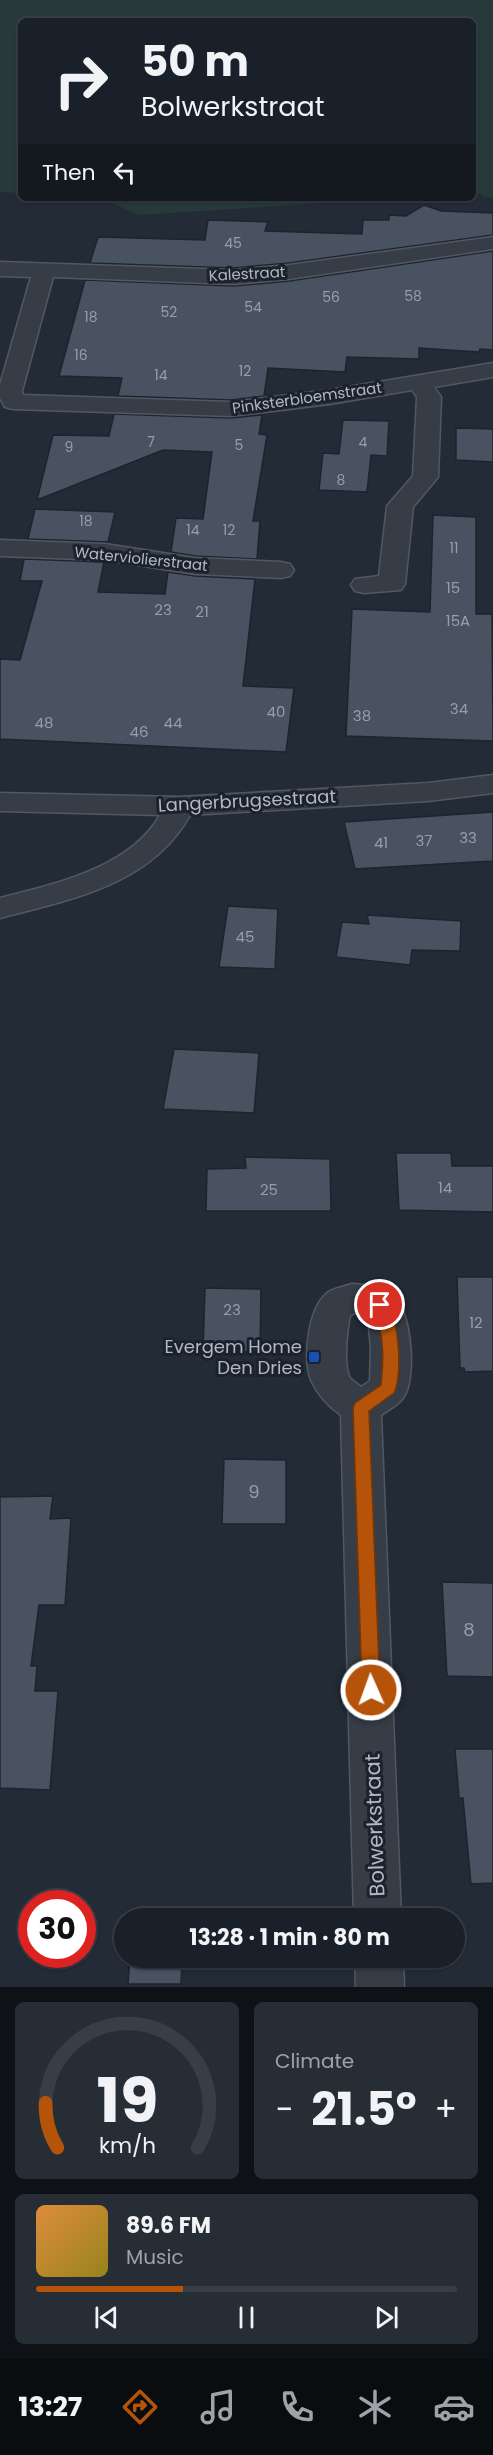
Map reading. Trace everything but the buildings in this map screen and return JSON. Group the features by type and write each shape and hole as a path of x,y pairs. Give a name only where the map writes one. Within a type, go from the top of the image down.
{"street":[{"name":"Kalestraat","path":"0,269 233,277 289,272 493,243"},
{"name":"Pinksterbloemstraat","path":"44,271 6,412 231,409 419,383 493,370"},
{"path":"364,585 392,584 400,506 425,477 429,397 419,383"},
{"name":"Waterviolierstraat","path":"0,548 105,552 195,566 281,570"},
{"name":"Langerbrugsestraat","path":"0,802 180,806 429,792 493,784"},
{"path":"0,908 79,885 141,854 158,840 180,806"},
{"name":"Bolwerkstraat","path":"361,1408 378,1908"},
{"path":"379,1968 380,1987"}],"shaded area":[{"path":"0,0 493,0 493,198 476,194 476,18 18,18 18,193 0,192"},
{"path":"103,201 353,201 140,215"}],"place":[{"name":"Evergem Home Den Dries","path":"314,1357"}],"route":[{"path":"371,1690 361,1408 388,1388 390,1372 388,1326 380,1305"}]}
